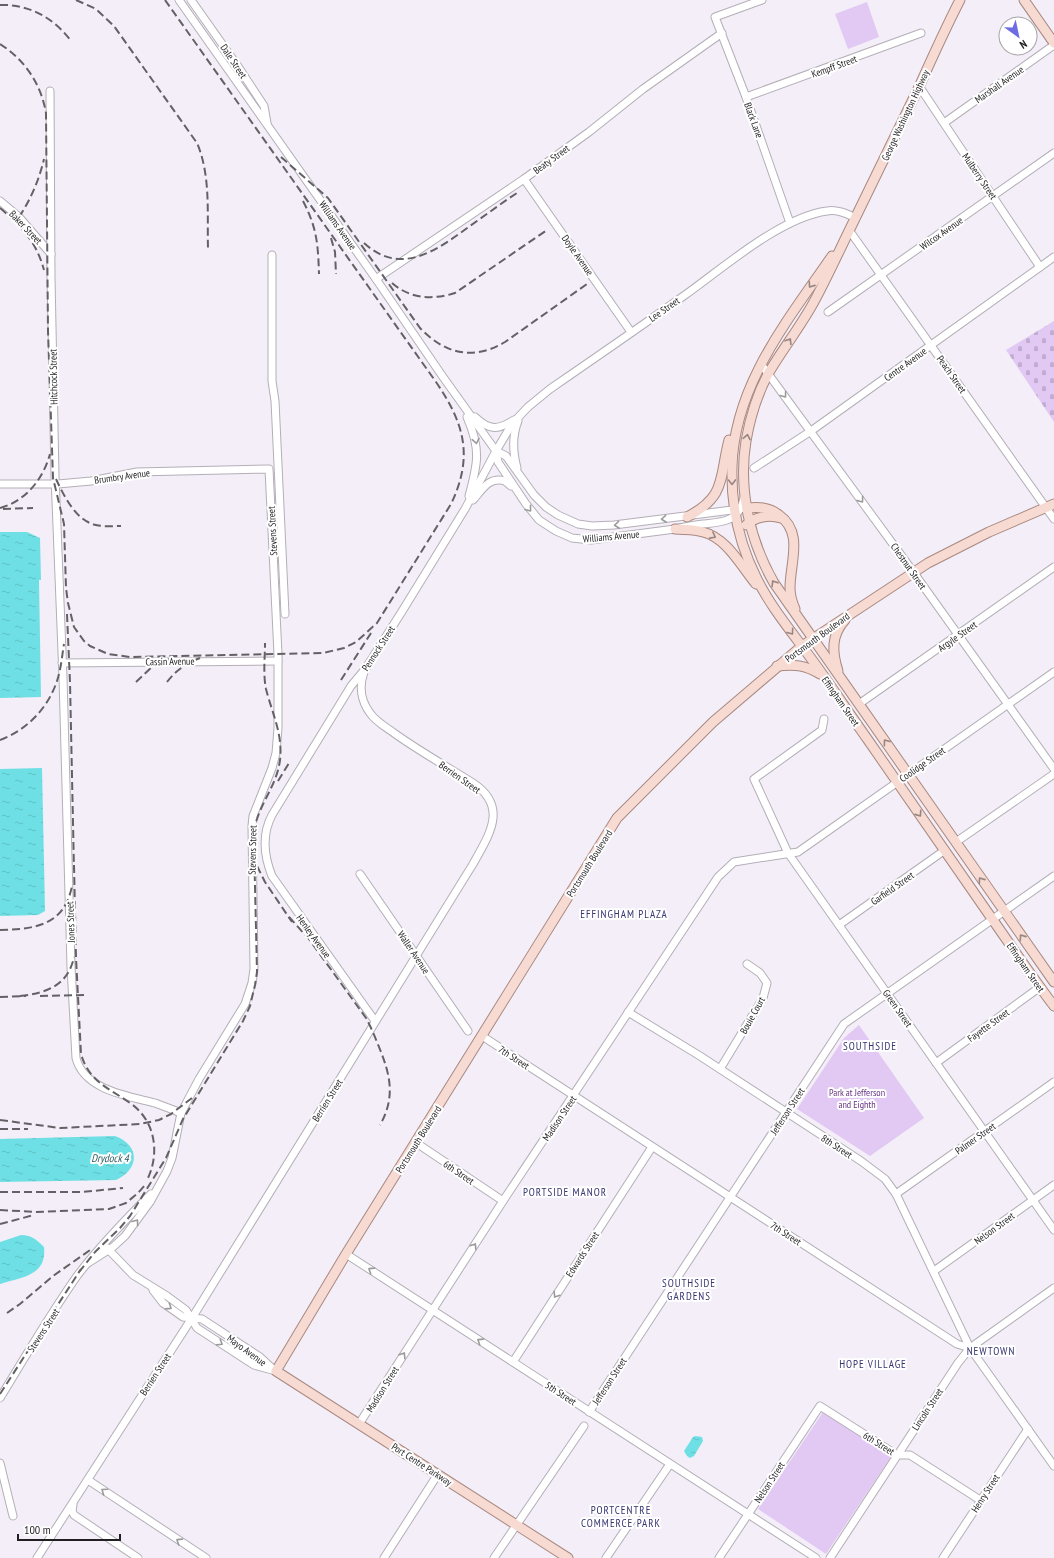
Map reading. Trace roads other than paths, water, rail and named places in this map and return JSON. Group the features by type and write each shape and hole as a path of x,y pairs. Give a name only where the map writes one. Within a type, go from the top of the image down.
{"main road":[{"name":"George Washington Highway","path":"761,364 789,317 856,218 960,0"},
{"path":"1024,0 1054,44"},
{"name":"George Washington Highway","path":"768,374 816,298 849,230"},
{"name":"Effingham Street","path":"761,364 750,384 736,428 733,453 732,491 740,511 750,522 764,565 774,584 812,639 860,704 1053,980"},
{"name":"Effingham Street","path":"768,374 757,400 749,428 744,458 745,490 740,511 741,536 751,565 767,598 1054,1006"},
{"path":"687,517 705,506 717,490 721,478 730,433 744,400"},
{"name":"Portsmouth Boulevard","path":"276,1371 346,1254 617,818 710,725 802,646 913,572 989,532 1050,505"},
{"path":"740,511 755,507 766,508 784,519 789,525 794,536 791,594 796,613 802,624"},
{"path":"741,536 744,528 750,522 769,516 784,519"},
{"path":"675,529 697,530 717,538 728,548 767,598"},
{"path":"840,678 834,658 833,644 839,627 853,611"},
{"path":"777,666 800,665 810,668 824,677"},
{"name":"Port Centre Parkway","path":"276,1371 568,1558"}],"street":[{"name":"Williams Avenue","path":"178,0 376,279 462,405 496,451 498,462 518,494 545,525 572,538 590,540 726,521 740,511"},
{"name":"Dale Street","path":"192,0 264,106 268,126"},
{"name":"Black Lane","path":"762,0 715,17 746,97 790,223"},
{"name":"Beaty Street","path":"376,279 524,179 590,132 643,89 722,33"},
{"name":"Kempff Street","path":"746,97 921,33"},
{"name":"Marshall Avenue","path":"944,122 1054,44"},
{"name":"Mulberry Street","path":"919,86 1040,267"},
{"name":"Hitchcock Street","path":"50,91 52,254 51,299 55,484 62,663"},
{"name":"Wilcox Avenue","path":"828,312 1054,153"},
{"name":"Doyle Avenue","path":"524,179 631,332"},
{"name":"Baker Street","path":"0,201 19,217 52,254"},
{"name":"Lee Street","path":"496,451 512,424 520,415 550,389 752,246 790,223 820,212 831,210 842,212 856,218"},
{"name":"Peach Street","path":"849,230 931,345 1050,505 1054,519"},
{"name":"Stevens Street","path":"272,255 272,381 285,614"},
{"name":"Centre Avenue","path":"754,468 811,431 1054,257"},
{"name":"Chestnut Street","path":"761,364 811,431 1054,769"},
{"path":"462,405 483,425 490,427 501,427 520,415"},
{"path":"462,405 474,435 477,456 476,469 465,509"},
{"path":"520,415 515,427 514,442 515,460 520,473"},
{"name":"Williams Avenue","path":"496,451 506,456 520,473 537,499 558,515 578,524 592,526 609,525 740,511"},
{"name":"Pennock Street","path":"265,845 267,826 272,815 351,686 366,668 465,509 496,451"},
{"name":"Brumbry Avenue","path":"0,484 55,484 91,481 137,472 269,469"},
{"name":"Stevens Street","path":"0,1398 77,1276 88,1263 107,1247 157,1188 170,1164 181,1113 199,1079 245,1004 252,983 254,969 253,816 268,782 276,753 278,728 278,661 269,469"},
{"path":"465,509 484,486 493,480 505,481 518,494"},
{"name":"Argyle Street","path":"860,704 1054,567"},
{"name":"Cassin Avenue","path":"62,663 278,661"},
{"name":"Jones Street","path":"62,663 71,959 77,1063 88,1076 107,1089 181,1113"},
{"name":"Berrien Street","path":"37,1558 192,1318 489,836 493,824 492,810 488,799 478,787 401,738 373,718 367,709 362,695 362,678 366,668"},
{"name":"Coolidge Street","path":"788,853 798,852 1054,672"},
{"name":"Green Street","path":"824,719 822,730 754,779 788,853 1054,1230"},
{"path":"956,842 1054,774"},
{"name":"Henley Avenue","path":"265,845 266,858 274,879 375,1021"},
{"name":"Garfield Street","path":"839,925 945,850"},
{"name":"Madison Street","path":"359,1424 502,1201 574,1096 718,877 734,862 788,853"},
{"name":"Waller Avenue","path":"360,874 468,1031"},
{"name":"Jefferson Street","path":"589,1412 844,1024 1054,876"},
{"name":"Bouie Court","path":"720,1069 763,998 767,983 760,973 748,964"},
{"name":"Fayette Street","path":"936,1063 1040,987"},
{"name":"8th Street","path":"628,1012 720,1069 861,1161 885,1179 896,1194 970,1348"},
{"name":"7th Street","path":"482,1036 957,1344 970,1348"},
{"name":"Palmer Street","path":"896,1194 1054,1082"},
{"name":"6th Street","path":"416,1142 502,1201"},
{"name":"Edwards Street","path":"513,1362 652,1146"},
{"name":"Nelson Street","path":"934,1271 1054,1185"},
{"name":"Mayo Avenue","path":"107,1247 132,1275 152,1288 163,1304 183,1317 202,1319 260,1357 276,1371"},
{"name":"5th Street","path":"346,1254 816,1558"},
{"name":"Lincoln Street","path":"830,1558 958,1363 970,1348 1054,1288"},
{"name":"Mayo Avenue","path":"192,1318 196,1328 254,1365 276,1371"},
{"path":"970,1348 1054,1466"},
{"name":"6th Street","path":"820,1406 897,1455 910,1455 980,1500"},
{"name":"Nelson Street","path":"719,1558 820,1406"},
{"path":"494,1558 584,1426"},
{"name":"Henry Street","path":"943,1558 1028,1429"},
{"path":"0,1463 13,1516"},
{"path":"606,1558 670,1464"},
{"path":"384,1558 438,1474"},
{"path":"88,1480 206,1558"},
{"path":"73,1504 72,1511 76,1516 138,1558"}],"water":[{"path":"0,532 27,532 40,538 41,580 39,580 41,697 0,698"},
{"path":"42,768 45,911 38,915 0,916 0,769"},
{"name":"Drydock 4","path":"115,1136 129,1145 133,1151 134,1157 133,1164 129,1170 116,1180 0,1182 0,1139"},
{"path":"21,1235 34,1238 44,1247 44,1257 41,1264 37,1270 31,1274 0,1284 0,1242"},
{"path":"695,1436 702,1437 703,1441 694,1456 690,1458 684,1451"}],"railway":[{"path":"76,0 96,9 114,26 197,143 206,182 208,249"},
{"path":"0,44 9,50 24,65 36,83 44,102 46,113 48,331 53,478 64,524 66,588 74,627 84,641 90,646 108,654 130,657 323,653 344,648 356,642 377,623 451,504 458,487 462,470 464,455 463,440 453,412 446,397 436,382 165,0"},
{"path":"0,5 21,7 40,14 49,19 71,41"},
{"path":"281,157 328,198 420,328 439,344 449,349 471,353 493,348 505,342 587,284"},
{"path":"19,217 34,189 44,159"},
{"path":"364,243 378,253 392,258 405,259 418,256 445,244 520,191"},
{"path":"303,201 308,211 316,236 319,274"},
{"path":"0,208 27,235 37,251 44,270"},
{"path":"392,283 406,292 422,297 438,297 455,293 547,230"},
{"path":"331,238 335,252 336,274"},
{"path":"0,508 18,500 32,488 43,472 50,454"},
{"path":"56,479 72,507 82,519 99,526 121,526"},
{"path":"3,509 33,508"},
{"path":"67,614 74,870"},
{"path":"341,680 371,633"},
{"path":"79,1272 95,1252 130,1216 166,1158 183,1119 243,1021 250,1006 257,972 254,843 255,828 260,811 276,776 281,750 278,732 265,683 265,643"},
{"path":"0,740 10,736 28,724 42,709 53,691 58,676 64,644"},
{"path":"167,682 182,667 200,658"},
{"path":"136,682 153,666 170,659"},
{"path":"278,781 289,763"},
{"path":"74,865 76,958 81,1054 85,1064 94,1078 130,1103 145,1118 150,1127 153,1137 154,1158 148,1178"},
{"path":"257,866 265,882 292,922"},
{"path":"0,930 25,928 46,923 62,910 68,899 72,886"},
{"path":"289,917 309,939 366,1018 373,1032 383,1057 390,1086 388,1105 380,1125"},
{"path":"20,996 39,993 61,981 67,975 74,957"},
{"path":"40,996 88,995"},
{"path":"0,997 26,996"},
{"path":"0,1120 60,1128 140,1124 159,1120 171,1114 192,1098"},
{"path":"0,1129 28,1129"},
{"path":"0,1210 36,1212 109,1209 126,1203 145,1185"},
{"path":"0,1192 82,1192 123,1188"},
{"path":"0,1224 34,1215"},
{"path":"7,1313 53,1276 93,1248"},
{"path":"0,1394 81,1269"}],"district":[{"name":"EFFINGHAM PLAZA","path":"624,914"},
{"name":"SOUTHSIDE","path":"870,1046"},
{"name":"PORTSIDE MANOR","path":"565,1192"},
{"name":"SOUTHSIDE GARDENS","path":"689,1289"},
{"name":"NEWTOWN","path":"991,1351"},
{"name":"HOPE VILLAGE","path":"873,1364"},
{"name":"PORTCENTRE COMMERCE PARK","path":"621,1516"}],"park label":[{"name":"Park at Jefferson and Eighth","path":"857,1098"}]}
